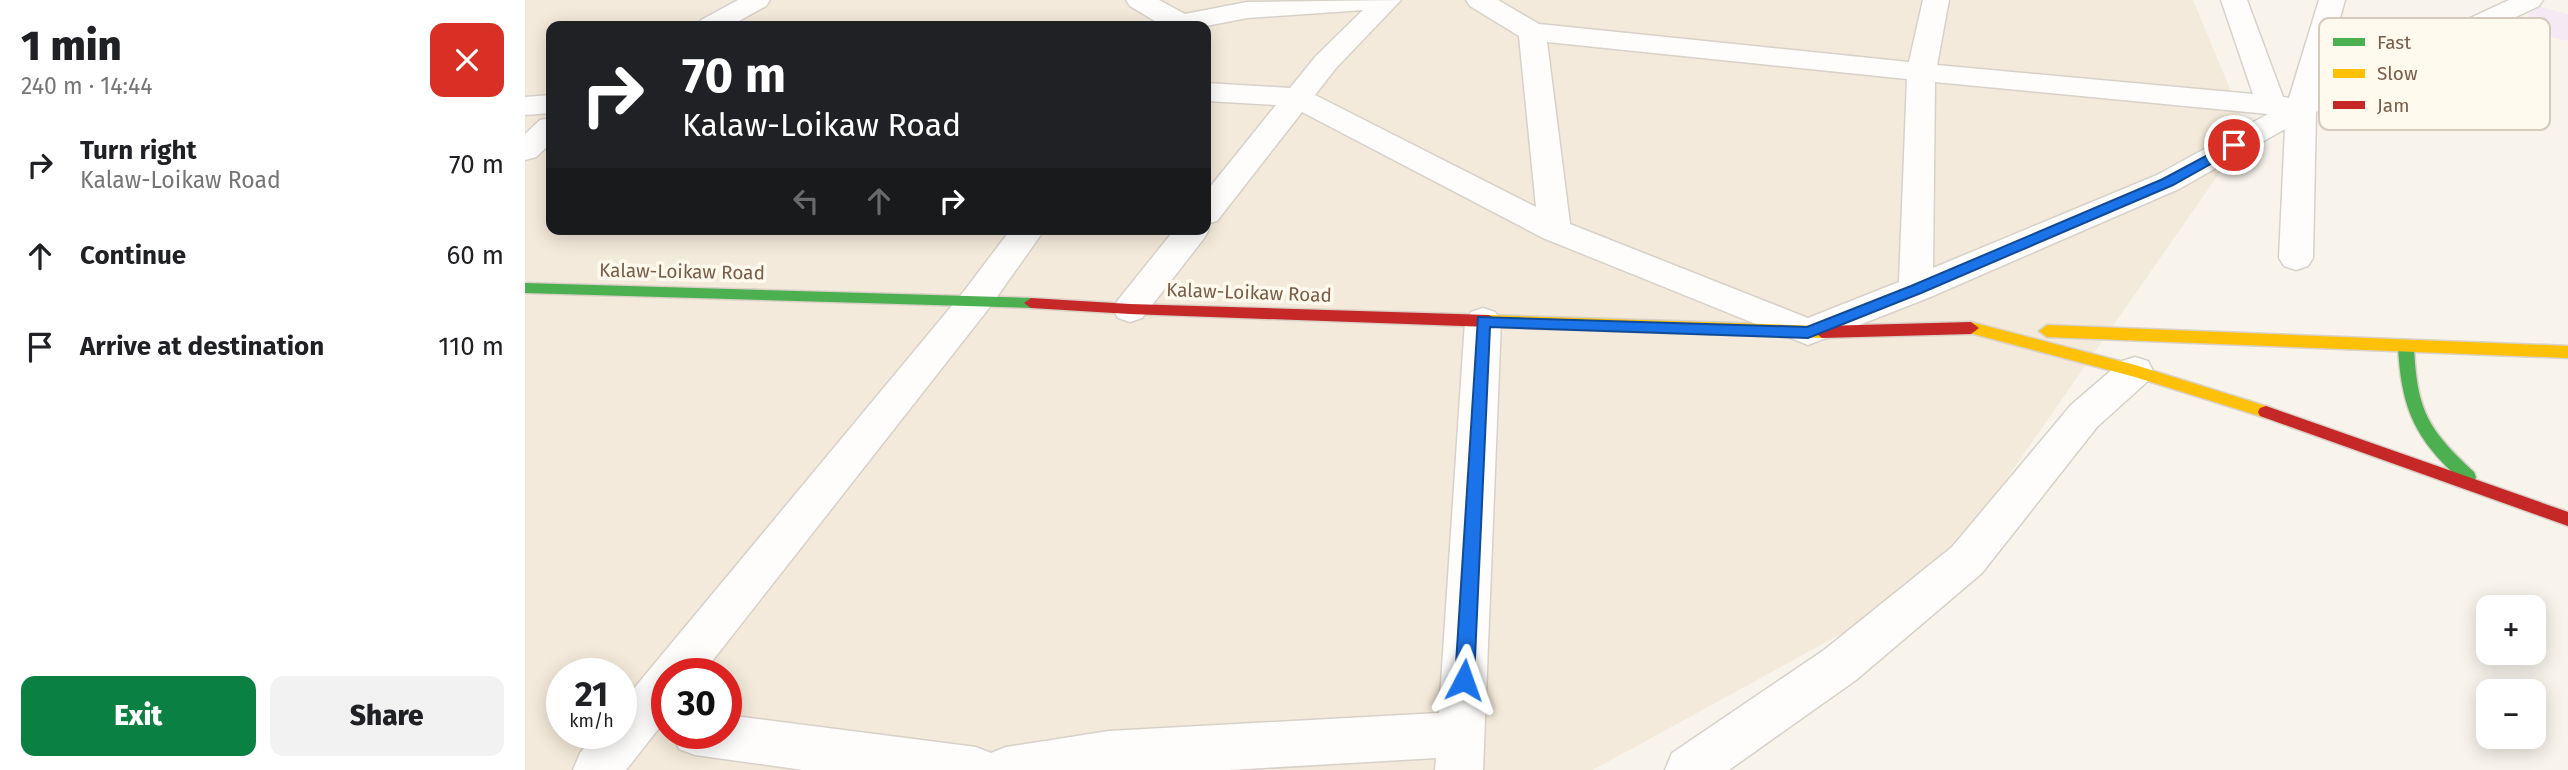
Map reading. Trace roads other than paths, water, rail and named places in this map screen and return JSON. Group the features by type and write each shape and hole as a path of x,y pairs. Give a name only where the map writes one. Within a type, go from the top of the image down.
{"main road":[{"name":"Kalaw-Loikaw Road","path":"525,288 977,299 1130,309 1808,332 1972,328"},
{"path":"1972,328 2568,352"},
{"path":"1972,328 2135,371 2319,429 2568,519"},
{"path":"2406,347 2406,389 2415,418 2433,444 2477,485"}],"street":[{"path":"720,21 757,0"},
{"path":"1139,0 1174,21"},
{"path":"1194,21 1247,10 1352,5 1365,0"},
{"path":"1211,207 1326,62 1388,0"},
{"path":"1479,0 1532,32 2286,106"},
{"path":"1916,289 1921,72 1936,0"},
{"path":"2234,0 2286,106 2296,257"},
{"path":"2324,18 2332,0"},
{"path":"2489,18 2530,0"},
{"path":"2286,106 2319,30"},
{"path":"1532,32 1555,230"},
{"path":"1211,92 1298,97 1555,230 1808,332 2168,182 2286,106 2319,92"},
{"path":"525,106 546,104"},
{"path":"525,150 546,131"},
{"path":"687,658 977,299 1025,235"},
{"path":"1130,309 1188,235"},
{"path":"1006,770 1109,754 1460,752 1483,321"},
{"path":"1689,770 1840,665 1967,560 2084,416 2135,371"},
{"path":"597,770 650,727"},
{"path":"742,739 976,770"}]}
